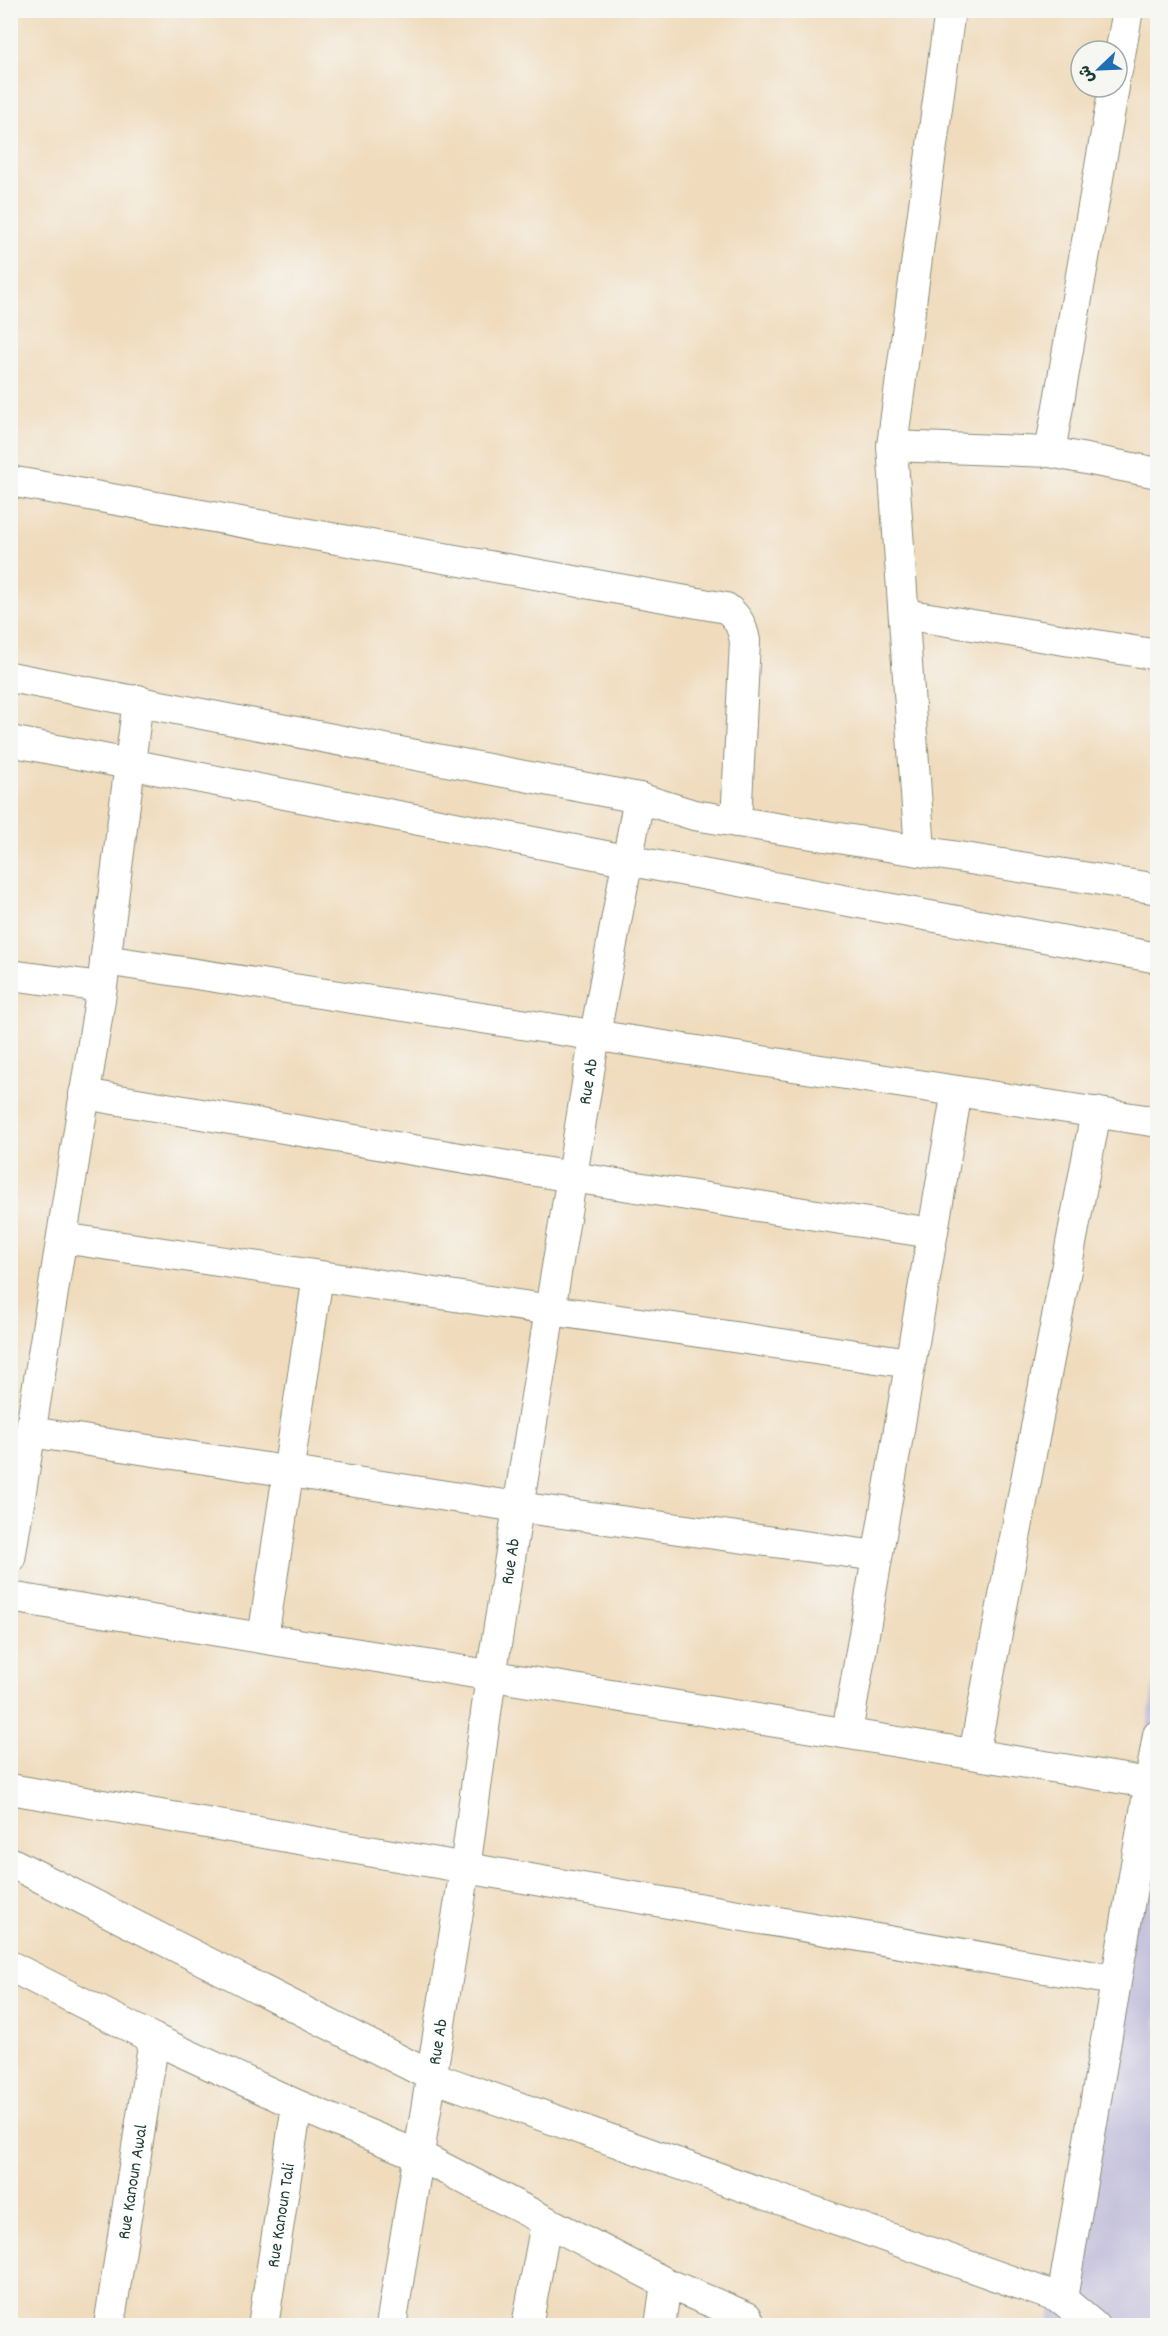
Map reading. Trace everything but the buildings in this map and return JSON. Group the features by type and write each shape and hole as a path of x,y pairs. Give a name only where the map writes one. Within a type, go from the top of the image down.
{"street":[{"path":"920,851 892,446 950,10"},
{"path":"1123,39 1128,10"},
{"path":"1050,452 1112,99"},
{"path":"892,446 1050,452 1158,473"},
{"path":"10,482 726,608 735,615 742,627 745,641 736,822"},
{"path":"904,614 1158,655"},
{"path":"10,677 639,798 694,815 1158,889"},
{"path":"10,1559 104,974 138,700"},
{"path":"10,741 626,860 1158,958"},
{"name":"Rue Ab","path":"391,2325 433,2077 465,1869 491,1676 594,1035 639,798"},
{"path":"10,975 104,974 594,1035 1158,1122"},
{"path":"847,1733 957,1091"},
{"path":"84,1094 572,1177 932,1233"},
{"path":"974,1754 1096,1112"},
{"path":"62,1238 910,1363"},
{"path":"263,1638 318,1276"},
{"path":"31,1432 518,1507 877,1556"},
{"path":"10,1597 1149,1783"},
{"path":"1062,2299 1114,1980 1158,1735"},
{"path":"10,1789 1114,1980"},
{"path":"10,1862 433,2077 1062,2299 1094,2325"},
{"path":"10,1966 154,2038 297,2105 418,2155 666,2283 747,2317 752,2325"},
{"name":"Rue Kanoun Awal","path":"109,2325 154,2038"},
{"name":"Rue Kanoun Tali","path":"263,2325 297,2105"},
{"path":"527,2325 546,2223"},
{"path":"660,2325 666,2283"}],"shaded area":[{"path":"1157,1664 1157,2325 1049,2325"}]}
